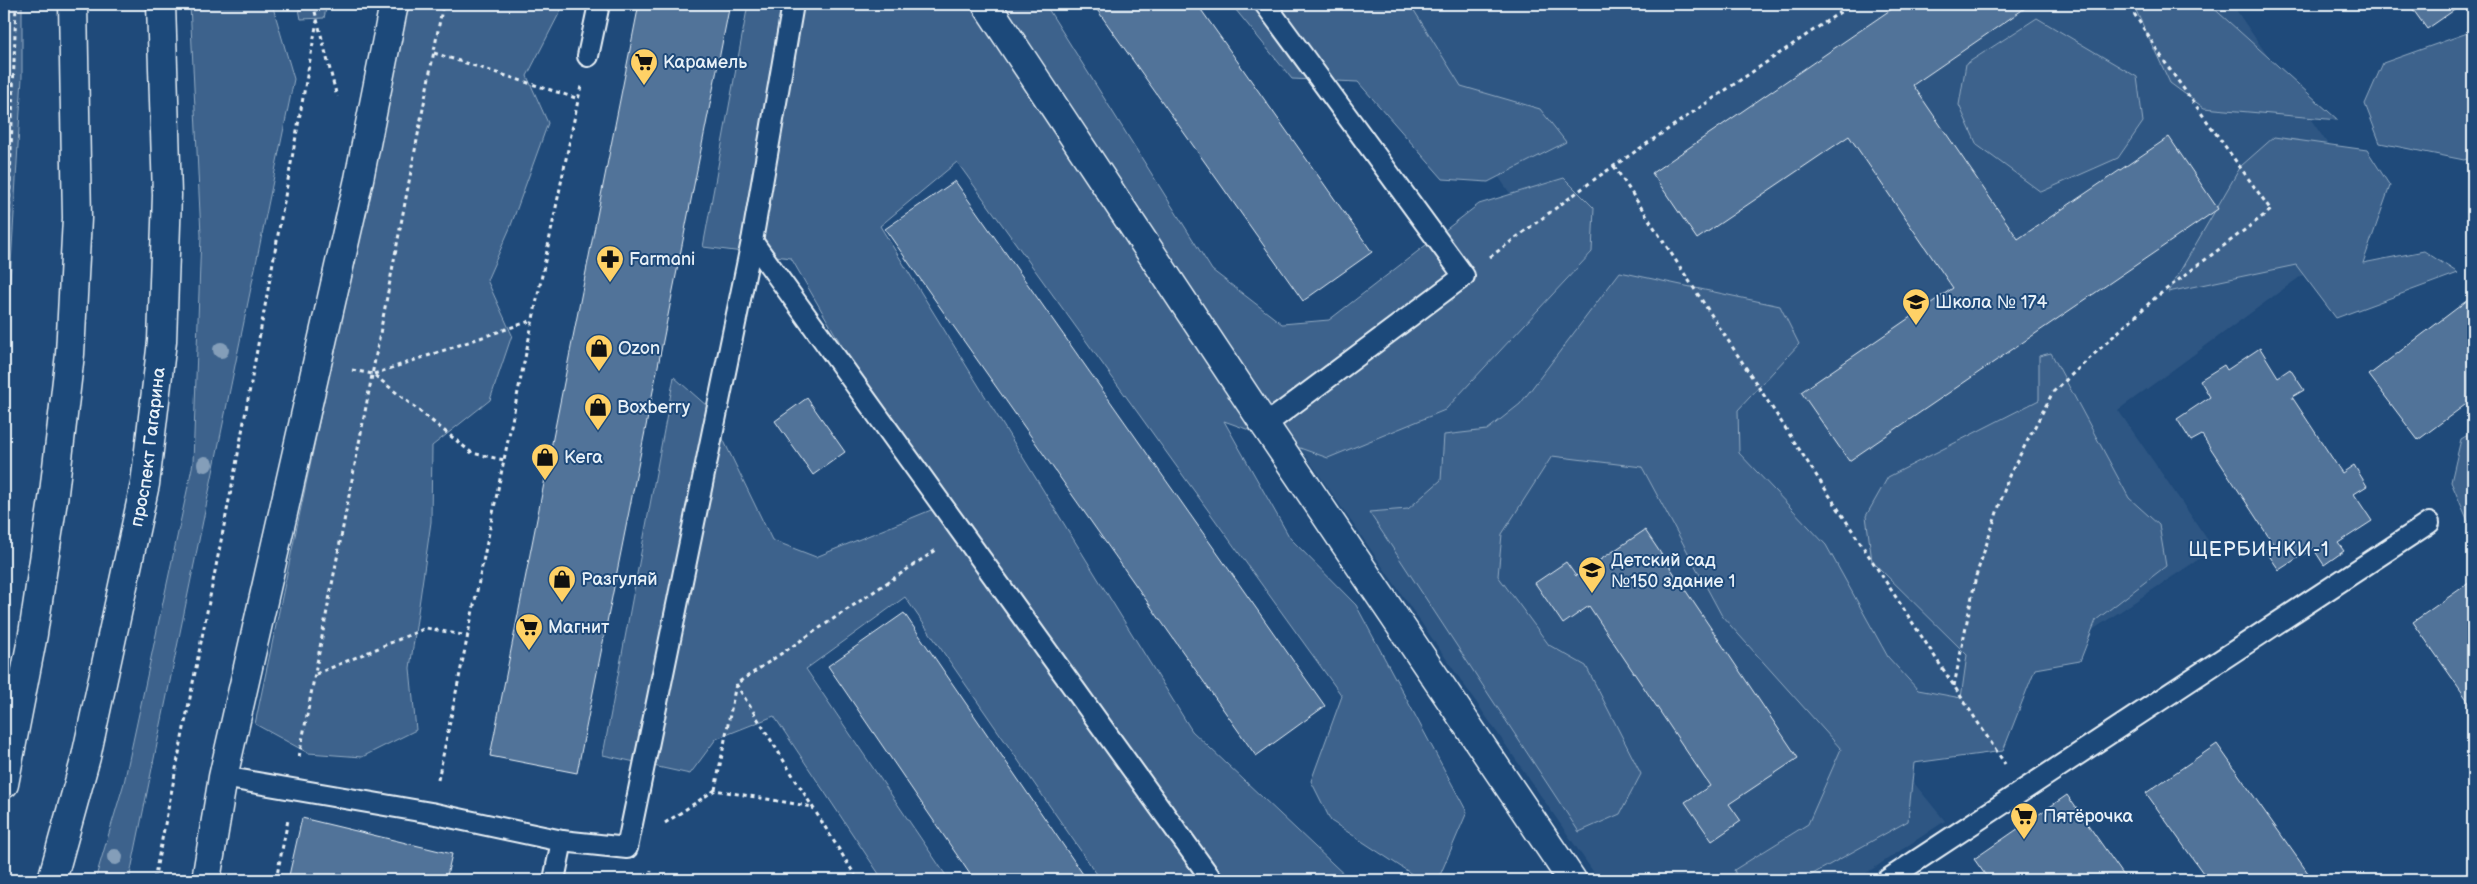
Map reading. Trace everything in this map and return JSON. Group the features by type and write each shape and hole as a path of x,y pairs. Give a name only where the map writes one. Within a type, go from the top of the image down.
{"street":[{"path":"4,784 33,634 54,493 70,354 77,218 73,4"},
{"name":"проспект Гагарина","path":"52,880 86,757 147,465 162,342 166,205 161,4"},
{"path":"206,880 223,777 357,189 394,4"},
{"path":"986,4 1265,426 1572,880"}],"lane":[{"path":"588,56 599,4"},
{"path":"223,777 431,813 562,841 627,848 752,241 793,4"},
{"path":"1265,4 1464,276 1265,426"},
{"path":"752,241 1212,880"},
{"path":"1887,880 2429,524"},
{"path":"554,880 562,841"}],"path":[{"path":"4,358 16,4"},
{"path":"313,4 339,105"},
{"path":"276,880 443,4"},
{"path":"1464,276 1614,166 1852,4"},
{"path":"1954,686 1976,576 2009,476 2053,392 2156,296 2271,210 2168,67 2128,4"},
{"path":"154,880 236,465 317,21"},
{"path":"434,53 579,99"},
{"path":"431,813 588,56"},
{"path":"1614,166 2022,791"},
{"path":"373,374 533,320"},
{"path":"373,374 472,453 504,460"},
{"path":"715,790 736,684 962,533"},
{"path":"316,674 426,628 468,636"},
{"path":"736,684 858,880"},
{"path":"627,848 715,790 813,808"}],"shaded area":[{"path":"4,4 22,4 22,77 4,384"},
{"path":"190,4 272,4 294,79 129,880 95,880 124,783 193,463 201,235"},
{"path":"298,4 327,4 324,18 301,19"},
{"path":"408,4 564,4 527,76 548,123 510,228 487,280 512,335 490,400 432,446 431,522 410,668 416,730 362,757 308,753 255,724"},
{"path":"748,4 1045,4 1212,270 1282,324 1329,320 1479,204 1564,178 1594,208 1592,252 1445,410 1328,458 1224,421 1290,538 1356,605 1467,812 1438,880 1421,880 1331,821 1311,781 1342,696 957,162 880,226 1192,731 1350,880 1101,880 905,597 806,669 949,880 883,880 774,716 716,739 690,774 603,755 674,377 707,406 772,540 816,557 936,508 791,258 703,247"},
{"path":"1231,4 1410,4 1461,86 1540,109 1566,142 1488,182 1443,179 1358,82 1292,79"},
{"name":"Школа № 174","path":"1381,4 2232,4 2379,219 2118,410 2214,549 1896,761 1945,821 1856,880 1599,880 1286,427 1543,242"},
{"path":"2133,4 2209,4 2338,120 2204,108 2170,83"},
{"path":"2037,18 2137,77 2143,122 2118,158 2041,192 1977,145 1959,105 1966,64"},
{"path":"2473,31 2473,157 2464,160 2380,143 2365,104 2383,63"},
{"path":"2274,137 2367,150 2390,186 2363,263 2424,251 2458,273 2336,318 2296,265 2168,292 2241,166"},
{"path":"1620,272 1780,306 1799,344 1738,410 1739,453 1826,545 1888,657 1918,690 1961,698 1967,655 1872,561 1866,516 1888,477 2039,400 2039,356 2051,353 2129,498 2159,525 2166,566 2096,620 2080,661 2035,669 2003,751 1914,763 1908,821 1802,880 1738,880 1734,870 1808,824 1841,749 1722,616 1642,467 1552,456 1502,534 1498,576 1549,645 1586,666 1641,774 1620,814 1579,832 1369,512 1408,509 1441,480 1444,435 1487,430 1520,404"},
{"path":"2473,432 2473,528 2451,482 2461,439"}],"building":[{"path":"639,4 730,4 577,773 490,756"},
{"path":"1093,4 1197,4 1372,252 1303,301"},
{"path":"1899,4 2031,4 1913,85 2018,239 2169,137 2218,209 1849,461 1801,392 1953,288 1849,136 1697,239 1652,173"},
{"path":"2409,4 2463,4 2427,29"},
{"path":"955,181 1325,706 1256,756 885,229"},
{"path":"2473,296 2473,399 2418,440 2369,375"},
{"path":"2260,348 2278,377 2290,369 2304,390 2292,397 2342,473 2354,465 2367,486 2354,494 2372,521 2338,543 2344,551 2324,565 2313,548 2279,570 2266,551 2274,545 2202,435 2191,441 2177,419 2210,397 2200,380 2224,365 2227,370"},
{"path":"807,398 845,452 813,475 775,421"},
{"path":"1645,530 1798,758 1729,804 1741,821 1712,841 1685,802 1710,786 1589,606 1563,624 1535,583 1566,562 1576,576"},
{"path":"2473,580 2473,708 2413,622"},
{"path":"904,613 1087,880 974,880 828,666"},
{"path":"2217,744 2313,880 2208,880 2146,793"},
{"path":"2067,795 2127,880 1989,880 1974,859"},
{"path":"302,818 452,854 446,880 288,880"}],"place":[{"name":"Карамель","path":"644,86"},
{"name":"Farmani","path":"610,283"},
{"name":"Школа № 174","path":"1916,326"},
{"name":"Ozon","path":"599,372"},
{"name":"Boxberry","path":"598,431"},
{"name":"Кега","path":"545,481"},
{"name":"Детский сад №150 здание 1","path":"1592,594"},
{"name":"Разгуляй","path":"562,603"},
{"name":"Магнит","path":"529,651"},
{"name":"Пятёрочка","path":"2024,840"}],"district":[{"name":"ЩЕРБИНКИ-1","path":"2259,550"}]}
